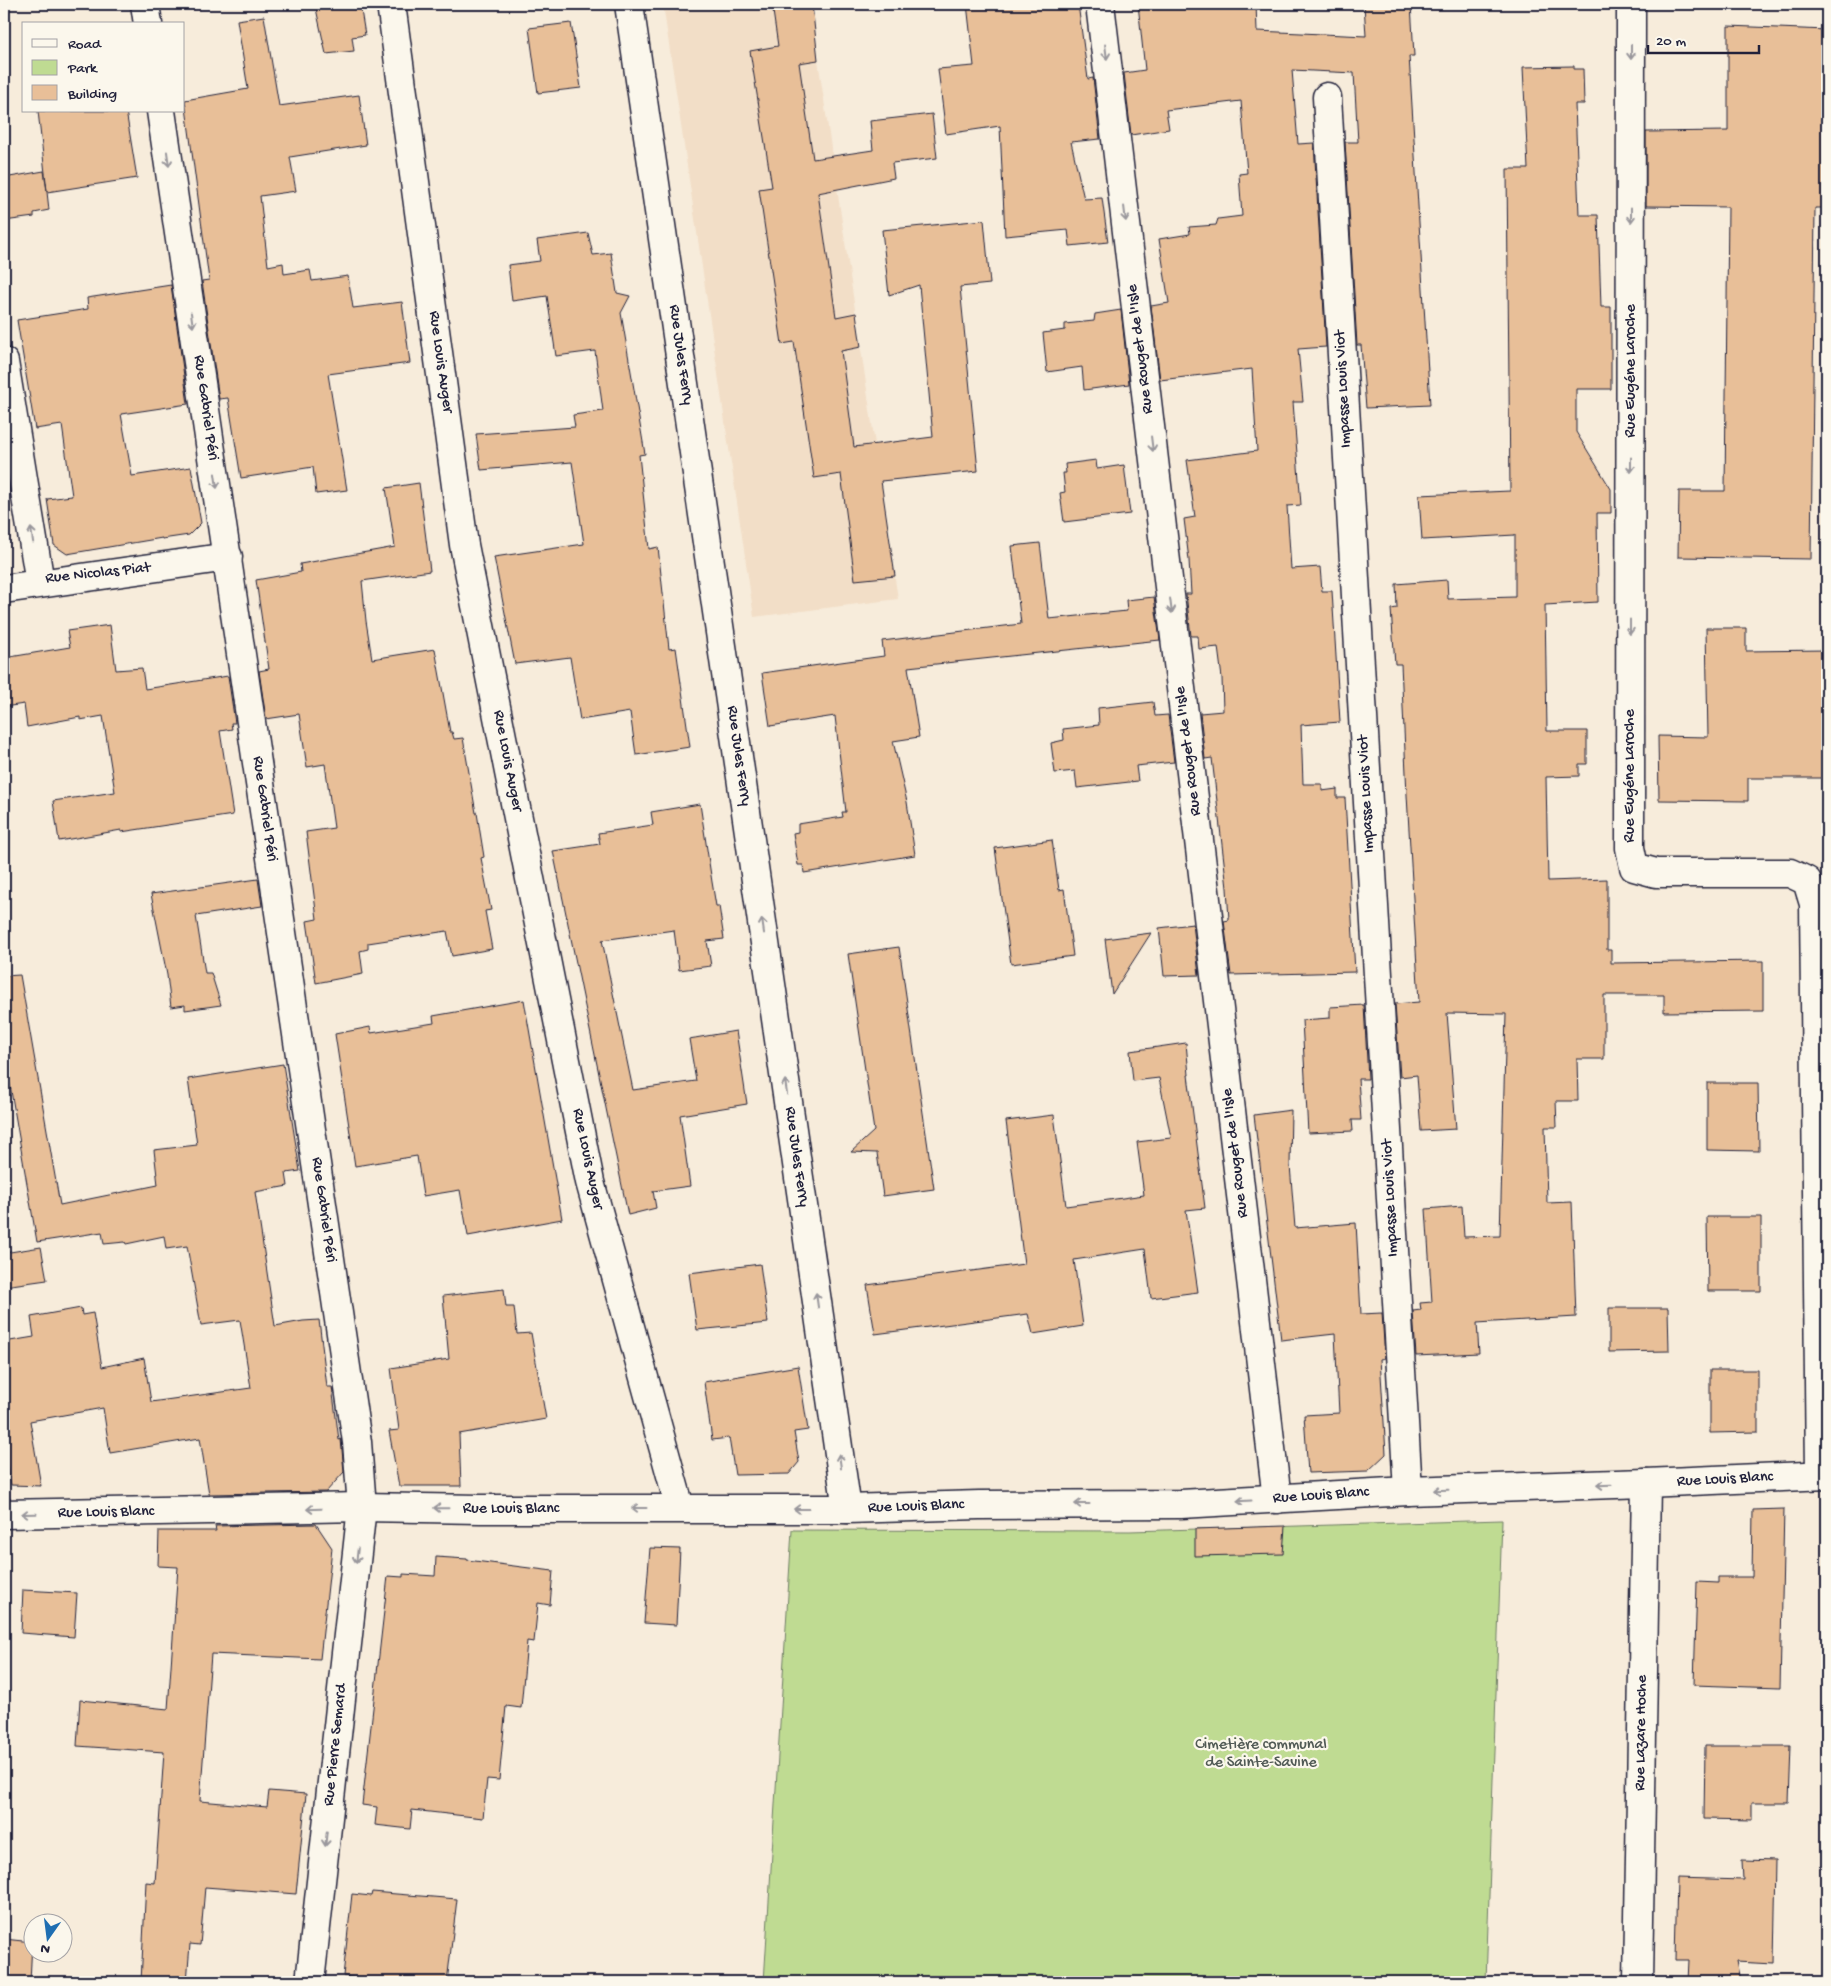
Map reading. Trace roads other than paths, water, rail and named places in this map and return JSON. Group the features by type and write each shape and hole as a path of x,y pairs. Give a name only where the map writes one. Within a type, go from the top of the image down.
{"street":[{"path":"145,4 148,22"},
{"name":"Rue Louis Auger","path":"391,4 464,545 590,1182 680,1508"},
{"name":"Rue Jules Ferry","path":"629,4 847,1509"},
{"name":"Rue Rouget de l'Isle","path":"1100,4 1277,1499"},
{"name":"Rue Eugéne Laroche","path":"1631,4 1630,848 1634,867 1656,873 1790,873 1807,881 1814,904 1823,1475"},
{"name":"Impasse Louis Viot","path":"1327,96 1408,1490"},
{"name":"Rue Gabriel Péri","path":"161,112 354,1422 362,1507"},
{"name":"Rue Nicolas Piat","path":"4,362 40,584 228,557"},
{"path":"4,589 40,584"},
{"name":"Rue Louis Blanc","path":"4,1514 362,1507 480,1509 847,1509 979,1505 1181,1504 1408,1490 1646,1483 1823,1475"},
{"name":"Rue Lazare Hoche","path":"1638,1982 1646,1483"},
{"name":"Rue Pierre Semard","path":"310,1982 362,1507"}],"park label":[{"name":"Cimetière communal de Sainte-Savine","path":"1261,1754"}]}
